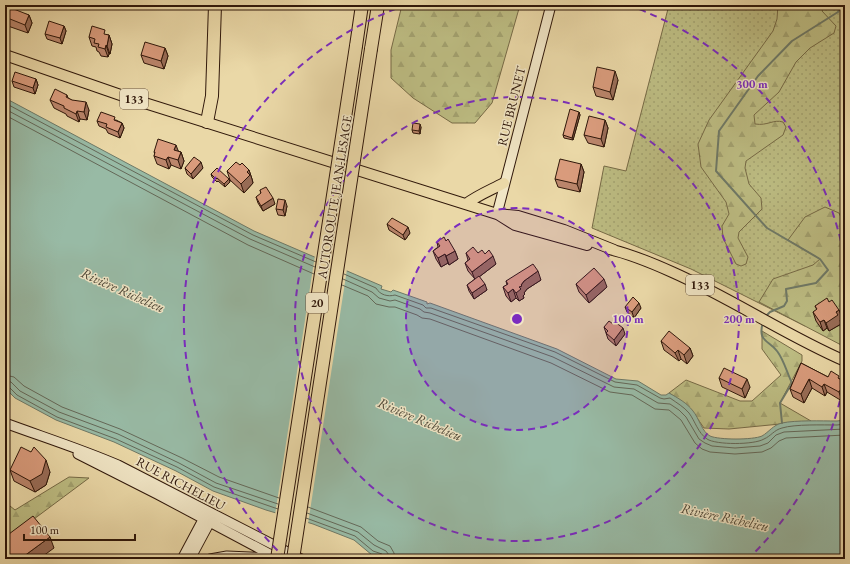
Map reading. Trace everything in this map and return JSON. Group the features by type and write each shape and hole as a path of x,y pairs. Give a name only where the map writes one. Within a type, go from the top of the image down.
{"highway":[{"path":"207,122 212,96 215,5"},
{"name":"AUTOROUTE JEAN-LESAGE","path":"278,559 362,5"},
{"name":"AUTOROUTE JEAN-LESAGE","path":"293,559 378,5"}],"main road":[{"name":"RUE BRUNET","path":"497,214 551,5"},
{"name":"133","path":"5,55 132,99 497,214 522,228 567,240 614,250 652,263 677,274 845,361"},
{"path":"466,204 476,197 504,183"},
{"name":"RUE RICHELIEU","path":"5,423 46,439 301,559"},
{"path":"182,559 209,517"},
{"path":"190,559 209,517"},
{"name":"RUE RICHELIEU","path":"209,517 278,559"},
{"path":"210,559 227,556 278,559"}],"green space":[{"path":"402,5 520,5 492,103 475,123 452,123 413,98 391,78 391,50"},
{"path":"669,5 845,5 845,229 805,326 691,269 592,228 604,166 626,171"},
{"path":"778,5 825,5 822,11 836,26 834,33 810,48 796,62 779,92 754,115 755,124 779,121 783,122 786,127 783,135 746,161 745,168 749,184 761,198 762,209 739,232 738,238 748,257 746,264 741,266 736,264 723,238 722,226 729,214 726,202 701,167 698,144 709,120 773,31 777,19"},
{"path":"825,207 839,213 845,226 845,347 759,302 773,279 813,265 820,259 788,240 805,217"},
{"path":"762,331 802,355 802,361 780,403 811,421 729,429 704,428 689,408 669,393 686,380 740,401 752,401 781,375 762,349"},
{"path":"69,477 89,478 34,519 5,544 5,502 15,510"}],"water":[{"name":"Rivière Richelieu","path":"5,98 254,231 382,286 381,289 391,292 393,290 427,302 427,304 430,303 557,349 616,379 638,381 661,395 666,395 669,393 691,408 707,434 710,436 728,439 744,439 762,436 776,425 782,423 845,420 845,559 387,559 372,555 354,540 313,524 266,510 213,491 176,471 114,442 56,420 15,398 5,388"}],"pier":[{"path":"315,255 347,269 308,524 275,515"}],"building":[{"path":"6,6 29,15 25,25 5,17"},
{"path":"49,21 64,26 60,38 45,34"},
{"path":"92,26 105,30 104,34 109,35 105,49 98,47 99,44 94,43 95,39 89,37"},
{"path":"145,42 165,48 161,61 141,55"},
{"path":"597,67 615,71 610,92 593,87"},
{"path":"15,72 36,79 33,88 12,81"},
{"path":"55,89 67,95 66,97 72,100 86,102 84,112 77,111 76,114 64,108 64,106 50,100"},
{"path":"570,109 579,112 572,138 563,135"},
{"path":"101,112 115,117 114,120 122,123 118,132 106,127 107,124 97,121"},
{"path":"589,116 605,120 601,139 584,135"},
{"path":"413,123 420,124 419,131 412,130"},
{"path":"158,139 176,145 174,150 181,152 178,160 168,157 166,160 154,156"},
{"path":"194,157 201,162 191,174 185,168"},
{"path":"560,159 581,164 577,184 555,179"},
{"path":"236,162 240,165 242,163 249,170 247,172 250,175 241,184 227,171"},
{"path":"217,168 229,179 224,184 211,174"},
{"path":"266,187 273,198 261,206 256,197 261,193 260,190"},
{"path":"278,199 285,200 283,210 276,209"},
{"path":"392,218 408,227 403,235 387,224"},
{"path":"444,237 446,241 448,239 455,251 438,258 433,251 440,246 437,242"},
{"path":"473,247 478,253 482,250 485,254 489,250 493,256 472,272 465,263 470,259 466,253"},
{"path":"533,264 538,271 524,281 521,285 522,286 519,287 521,289 516,293 513,289 508,293 503,287 508,284 506,281"},
{"path":"594,268 604,279 586,295 576,284"},
{"path":"479,276 485,284 472,293 467,285"},
{"path":"633,297 639,303 632,312 625,307"},
{"path":"827,298 829,302 832,300 839,310 836,312 838,315 826,323 824,320 820,322 813,312 817,309 815,306"},
{"path":"609,321 613,324 615,322 623,328 614,340 606,333 608,331 604,327"},
{"path":"669,331 690,348 684,355 678,350 675,353 661,341"},
{"path":"801,363 828,377 831,371 845,382 839,392 824,384 822,387 809,379 801,394 790,389"},
{"path":"724,368 747,379 742,389 719,378"},
{"path":"21,447 31,452 34,447 46,460 42,474 30,481 10,470"},
{"path":"33,516 50,537 20,559 5,559 5,537"}],"waterway":[{"path":"766,316 770,312 784,306 787,301 786,289 816,283 828,270 820,259 767,228 716,171 719,131 758,76 792,41 838,12 841,5"},
{"path":"763,322 763,337 774,347 784,362 792,383 780,403 782,423"}]}
